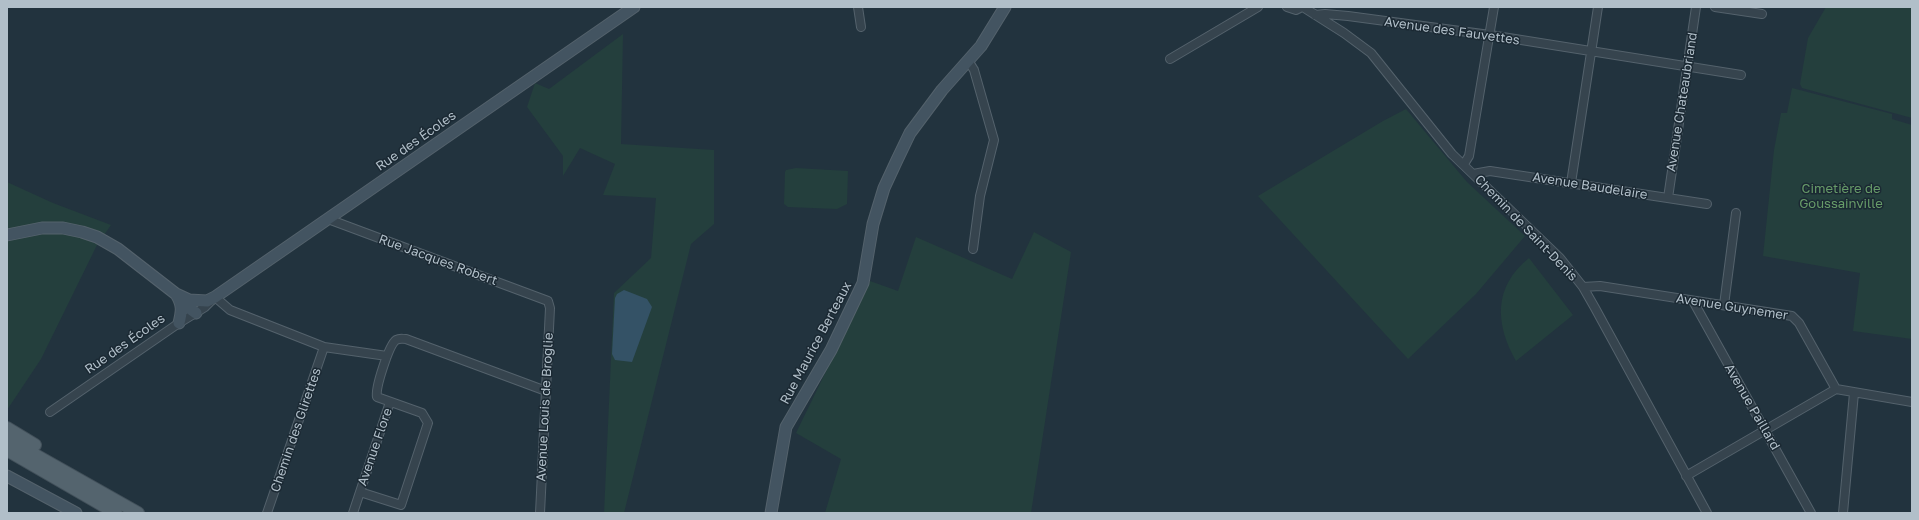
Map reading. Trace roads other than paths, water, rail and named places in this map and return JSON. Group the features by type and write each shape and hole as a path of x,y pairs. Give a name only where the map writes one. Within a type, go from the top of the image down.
{"main road":[{"path":"7,428 69,467 78,478"},
{"path":"7,439 138,513"},
{"path":"7,450 116,513"},
{"path":"7,459 64,489 75,490"}],"street":[{"name":"Rue des Écoles","path":"50,412 179,323 196,313 214,298 634,7"},
{"path":"858,7 860,27"},
{"name":"Rue Maurice Berteaux","path":"771,513 786,427 831,350 863,283 873,224 884,188 896,160 910,133 933,102 969,62 981,46 1005,7"},
{"path":"1170,59 1258,7"},
{"path":"1287,7 1296,10 1302,7"},
{"name":"Chemin de Saint-Denis","path":"1302,7 1344,33 1371,53 1452,154 1555,253 1582,286 1707,513"},
{"path":"1464,164 1469,156 1494,7"},
{"path":"1571,183 1590,51 1598,7"},
{"name":"Avenue Chateaubriand","path":"1668,198 1696,7"},
{"path":"1715,7 1762,14"},
{"name":"Avenue des Fauvettes","path":"1314,15 1325,14 1348,16 1490,35 1741,75"},
{"path":"969,62 974,70 994,140 980,196 973,249"},
{"name":"Avenue Baudelaire","path":"1473,174 1490,171 1707,204"},
{"path":"1724,306 1736,213"},
{"name":"Rue Jacques Robert","path":"328,219 548,301"},
{"name":"Rue des Écoles","path":"9,236 42,228 63,228 82,232 97,237 118,249 179,298 207,301 214,298"},
{"name":"Avenue Guynemer","path":"1582,286 1600,286 1792,316 1799,323 1836,389"},
{"path":"179,298 196,313"},
{"path":"179,298 182,310 179,323"},
{"path":"214,298 230,310 324,347 387,356 396,340 400,338 406,339 546,391"},
{"name":"Avenue Louis de Broglie","path":"540,513 550,308 548,301"},
{"name":"Avenue Paillard","path":"1693,301 1811,513"},
{"name":"Chemin des Glirettes","path":"267,513 324,347"},
{"name":"Avenue Flore","path":"360,492 401,505 428,423 422,413 381,400 377,397 376,394 387,356"},
{"path":"1686,476 1836,389 1912,402"},
{"path":"1844,513 1854,393"},
{"name":"Avenue Flore","path":"353,513 390,402"},
{"path":"7,476 76,513"}],"water":[{"path":"624,290 647,299 652,307 632,362 615,360 612,354 615,298 617,294"}],"park label":[{"name":"Cimetière de Goussainville","path":"1841,196"}]}
